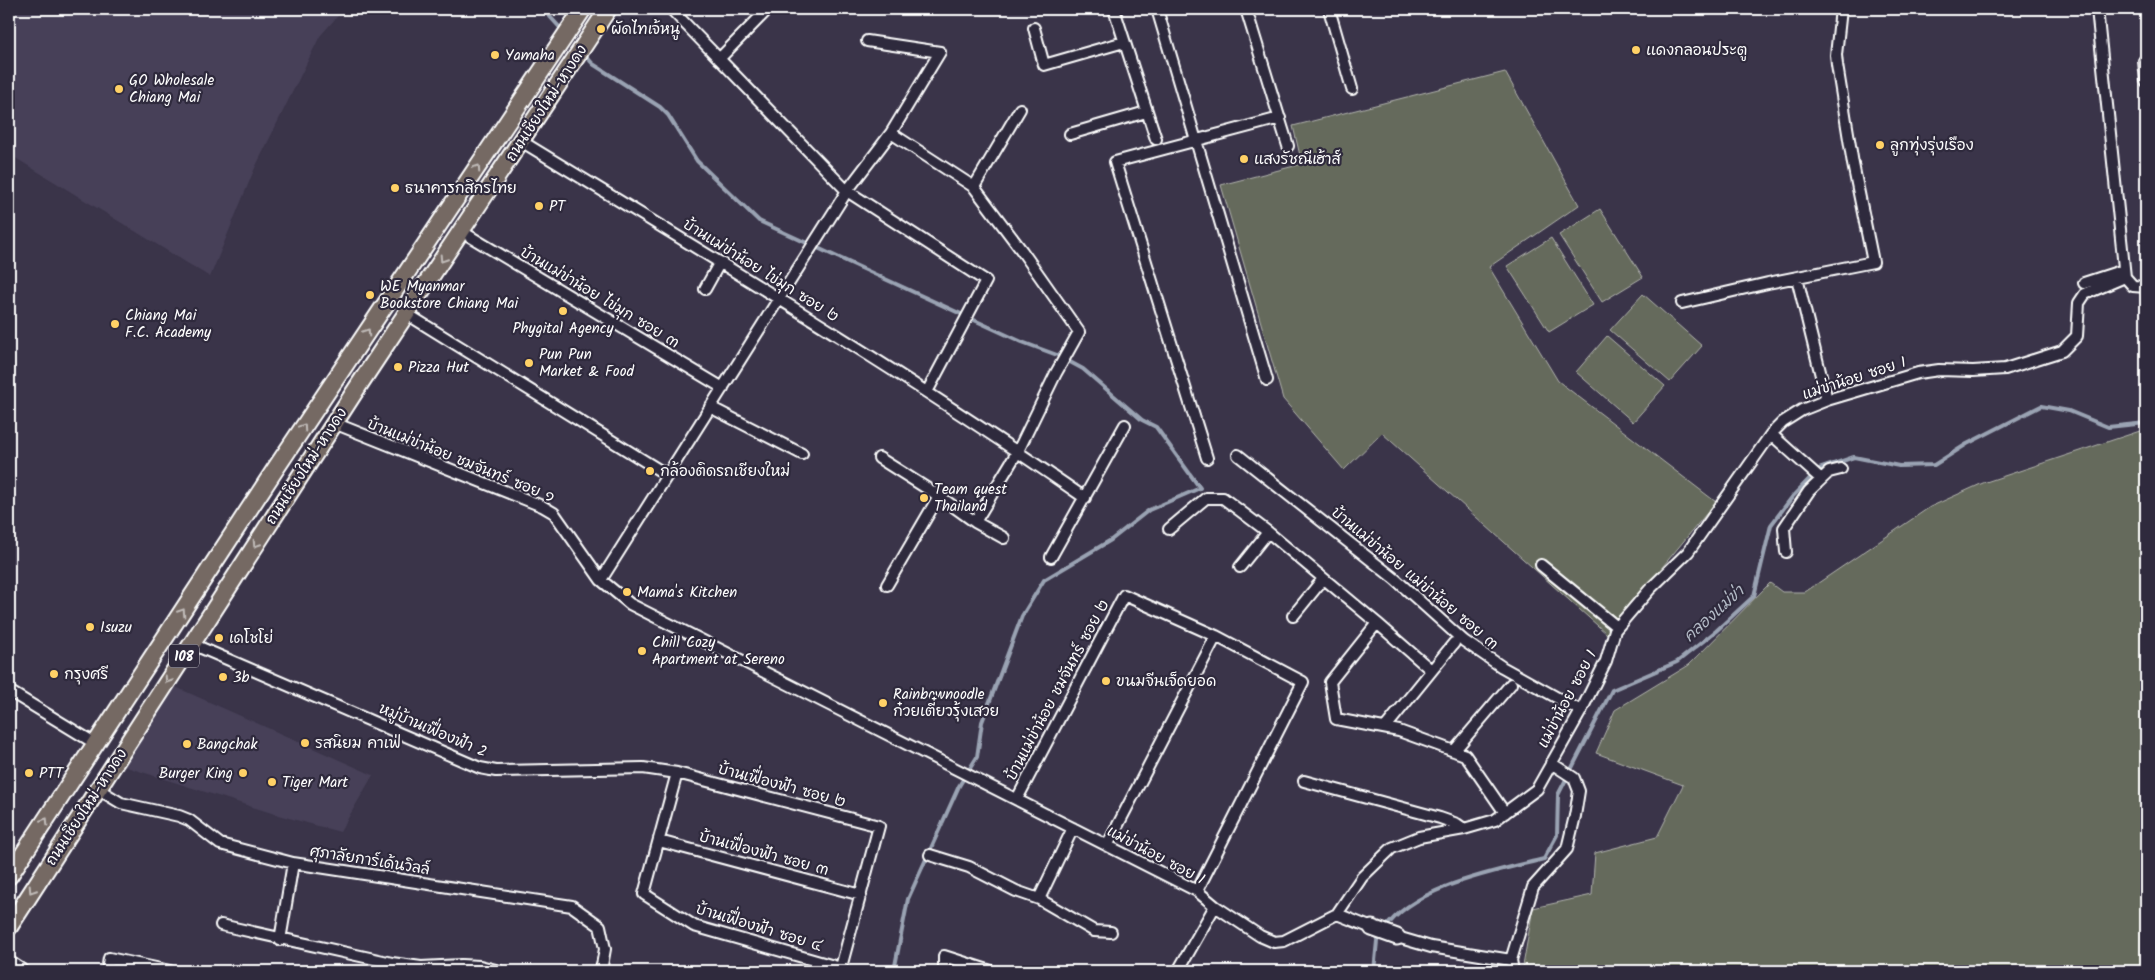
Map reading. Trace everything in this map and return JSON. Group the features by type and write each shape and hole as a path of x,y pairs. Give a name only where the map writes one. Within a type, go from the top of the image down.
{"main road":[{"name":"ถนนเชียงใหม่-หางดง","path":"9,927 334,423 608,9"},
{"name":"ถนนเชียงใหม่-หางดง","path":"9,876 340,373 579,15"},
{"path":"340,373 359,385"}],"street":[{"path":"671,9 847,191 986,281 927,392"},
{"path":"719,59 768,9"},
{"path":"1114,9 1156,139"},
{"path":"1157,9 1267,380"},
{"path":"1246,9 1288,146"},
{"path":"1329,9 1352,89"},
{"path":"1682,303 1768,283 1873,262 1853,164 1837,65 1836,55 1841,9"},
{"path":"2097,9 2124,274 2133,286 2146,287"},
{"path":"1034,28 1044,65 1124,42"},
{"path":"601,580 710,407 781,299 847,191 891,133 940,52 867,41"},
{"path":"2144,61 2146,81"},
{"path":"974,187 1020,109"},
{"path":"1070,134 1146,112"},
{"path":"1207,458 1116,162 1280,118"},
{"path":"891,133 974,187 1079,332 1018,451 975,522"},
{"name":"บ้านแม่ข่าน้อย ไข่มุก ซอย ๒","path":"521,141 781,299 984,428 1085,498"},
{"name":"บ้านแม่ข่าน้อย ไข่มุก ซอย ๓","path":"461,231 723,388"},
{"path":"705,290 720,262"},
{"path":"2084,283 2124,274"},
{"name":"แม่ข่าน้อย ซอย 1","path":"974,778 1197,891 1215,906 1260,936 1274,942 1284,941 1337,914 1362,878 1392,848 1419,837 1464,829 1495,820 1537,789 1581,711 1606,661 1618,627 1650,589 1688,552 1770,434 1783,422 1802,410 1828,400 1918,373 1939,370 1973,371 2005,369 2062,351 2077,336 2079,304 2085,294 2124,274"},
{"path":"1798,278 1828,400"},
{"path":"406,314 667,475"},
{"path":"710,407 802,454"},
{"name":"บ้านแม่ข่าน้อย ชมจันทร์ ซอย ๑","path":"334,423 542,506 554,513 601,580 637,608 974,778"},
{"path":"1051,557 1126,425"},
{"path":"1770,434 1821,479"},
{"name":"บ้านแม่ข่าน้อย แม่ข่าน้อย ซอย ๓","path":"1238,456 1396,578 1464,641 1502,667 1581,711"},
{"path":"878,458 939,496 975,522 1004,538"},
{"path":"1786,552 1784,528 1809,491 1830,472 1841,469"},
{"path":"887,585 939,496"},
{"path":"1169,529 1206,498 1223,498 1268,532 1431,670"},
{"path":"1240,567 1268,532"},
{"path":"1540,565 1618,627"},
{"path":"1293,616 1323,579"},
{"name":"บ้านแม่ข่าน้อย ชมจันทร์ ซอย ๒","path":"1017,799 1124,594 1216,636"},
{"path":"1376,623 1330,682 1336,719 1399,731 1465,755 1505,813"},
{"path":"1107,846 1216,636 1302,682 1197,891"},
{"path":"1386,728 1454,643"},
{"name":"หมู่บ้านเฟื่องฟ้า 2","path":"192,644 480,768 496,771 643,768 677,773"},
{"path":"1454,751 1511,684"},
{"path":"9,690 96,744"},
{"path":"1513,971 1511,960 1533,887 1567,849 1580,790 1574,778 1550,763"},
{"path":"659,841 677,773"},
{"name":"บ้านเฟื่องฟ้า ซอย ๒","path":"677,773 879,826 861,895"},
{"path":"1304,781 1440,818 1457,824 1464,829"},
{"name":"ศุภาลัยการ์เด้นวิลล์","path":"98,789 121,803 189,820 220,844 293,863 572,906 600,926 605,949 601,971"},
{"path":"1039,899 1073,828"},
{"name":"บ้านเฟื่องฟ้า ซอย ๔","path":"659,841 644,894 694,926 841,970"},
{"name":"บ้านเฟื่องฟ้า ซอย ๓","path":"659,841 861,895"},
{"path":"930,855 969,867 1016,891 1039,899 1086,927 1101,933 1111,932"},
{"path":"280,940 293,863"},
{"path":"841,970 861,895"},
{"path":"1178,971 1215,906"},
{"path":"1337,914 1397,937 1431,947 1511,960"},
{"path":"220,925 280,940 421,967 461,965 480,966 500,971"},
{"path":"944,971 944,956 991,971"},
{"path":"107,971 109,958 170,971"},
{"path":"9,961 24,971"}],"shaded area":[{"path":"9,9 344,9 320,36 254,170 210,277 9,154"},
{"path":"171,685 373,775 340,832 278,815 120,765"}],"green space":[{"path":"1505,72 1579,205 1489,267 1558,381 1716,502 1607,634 1382,433 1344,470 1283,399 1221,185 1302,164 1293,126"},
{"path":"1600,209 1643,277 1602,302 1559,235"},
{"path":"1551,238 1593,305 1549,332 1507,266"},
{"path":"1643,294 1702,346 1670,382 1610,330"},
{"path":"1607,336 1665,386 1633,422 1576,372"},
{"path":"2146,429 2146,971 1524,971 1523,966 1533,908 1592,895 1595,853 1657,837 1683,785 1596,753 1615,710 1689,665 1770,583 1782,592 1805,592 1930,507 1983,483"}],"waterway":[{"path":"543,9 563,31"},
{"path":"583,53 593,64 660,107 668,115 697,161 759,221 1022,342 1057,355 1083,369 1142,420 1156,427 1200,488 1149,510 1111,540 1044,580 1022,616 982,722 977,757 959,786 908,899 894,971"},
{"name":"คลองแม่ข่า","path":"1384,930 1397,915 1414,902 1435,891 1480,875 1544,859 1557,835 1558,795 1612,690 1677,662 1716,631 1754,596 1771,525 1793,496 1819,469 1854,457 1899,466 1934,465 1967,444 2041,406 2069,411 2108,427 2146,423"},
{"name":"คลองแม่ข่า","path":"1374,971 1377,941 1381,935"}],"place":[{"name":"ผัดไทเจ้หนู","path":"601,29"},
{"name":"แดงกลอนประตู","path":"1636,50"},
{"name":"Yamaha","path":"495,55"},
{"name":"GO Wholesale Chiang Mai","path":"119,89"},
{"name":"ลูกทุ่งรุ่งเรือง","path":"1880,145"},
{"name":"แสงรัชณีเฮ้าส์","path":"1244,159"},
{"name":"ธนาคารกสิกรไทย","path":"395,188"},
{"name":"PT","path":"539,206"},
{"name":"WE Myanmar Bookstore Chiang Mai","path":"370,295"},
{"name":"Phygital Agency","path":"563,311"},
{"name":"Chiang Mai F.C. Academy","path":"115,324"},
{"name":"Pun Pun Market & Food","path":"529,363"},
{"name":"Pizza Hut","path":"398,367"},
{"name":"กล้องติดรถเชียงใหม่","path":"650,471"},
{"name":"Team quest Thailand","path":"924,498"},
{"name":"Mama's Kitchen","path":"627,592"},
{"name":"Isuzu","path":"90,627"},
{"name":"เดโชโย่","path":"219,638"},
{"name":"Chill Cozy Apartment at Sereno","path":"642,651"},
{"name":"กรุงศรี","path":"54,674"},
{"name":"3b","path":"223,677"},
{"name":"ขนมจีนเจ็ดยอด","path":"1106,681"},
{"name":"Rainbownoodle ก๋วยเตี๋ยวรุ้งเสวย","path":"883,703"},
{"name":"รสนิยม คาเฟ่","path":"305,743"},
{"name":"Bangchak","path":"187,744"},
{"name":"PTT","path":"29,773"},
{"name":"Burger King","path":"243,773"},
{"name":"Tiger Mart","path":"272,782"}]}
